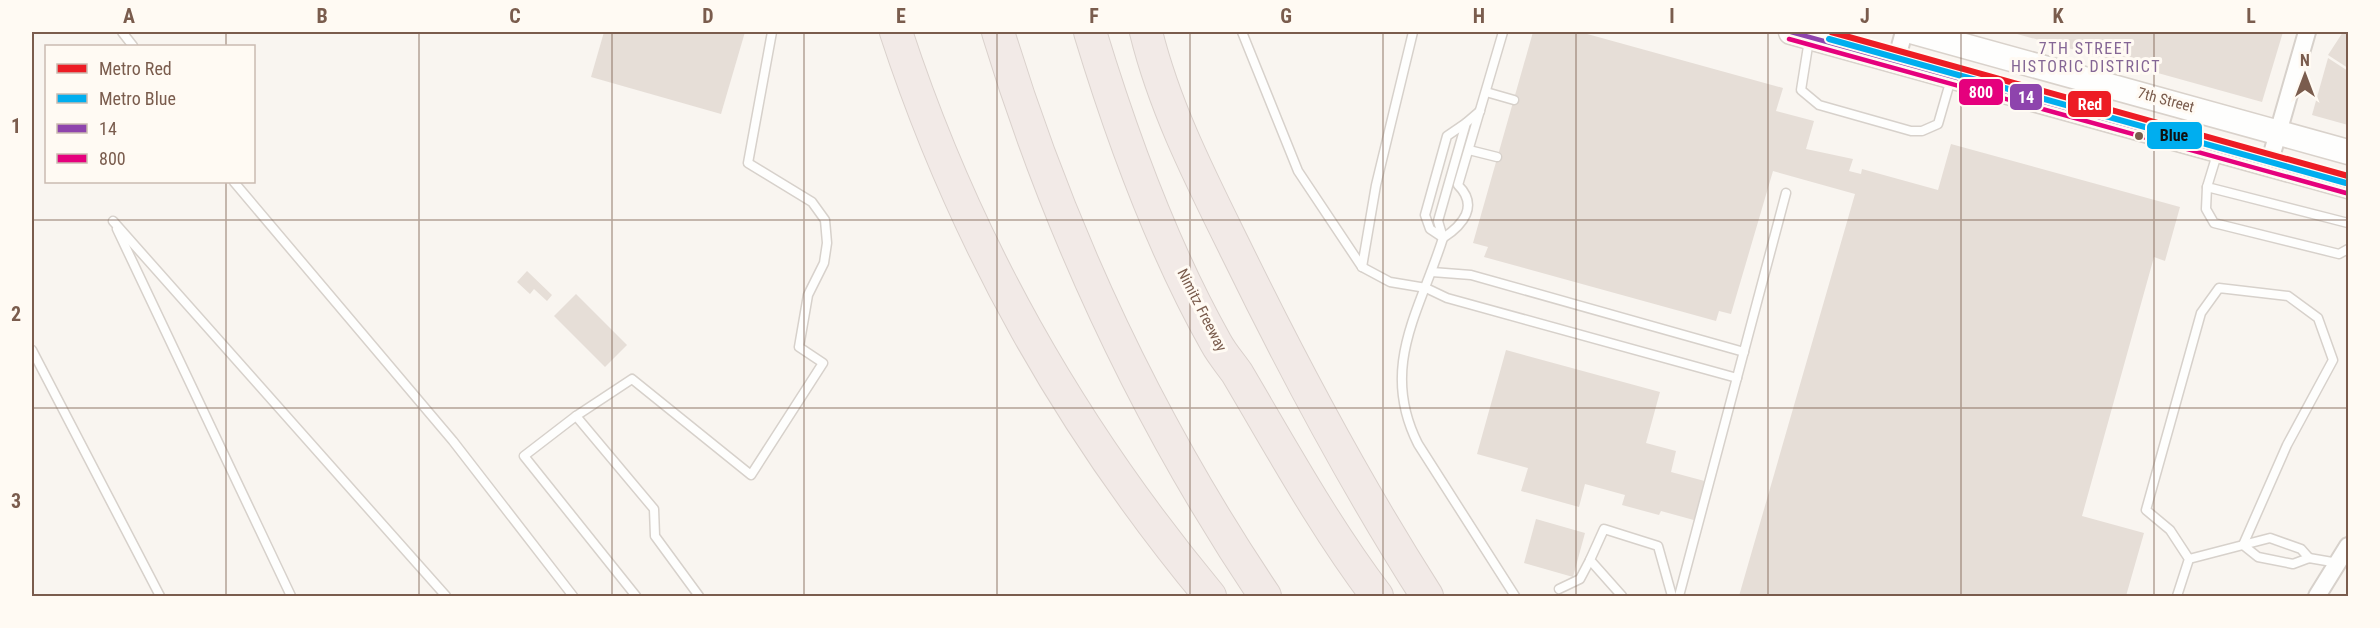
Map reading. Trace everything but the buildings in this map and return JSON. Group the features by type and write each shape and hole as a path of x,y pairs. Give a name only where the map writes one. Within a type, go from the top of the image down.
{"highway":[{"path":"896,32 951,178 1021,323 1100,452 1210,597"},
{"path":"998,32 1048,180 1112,328 1186,471 1265,597"},
{"name":"Nimitz Freeway","path":"1090,32 1120,124 1150,198 1217,344 1296,477 1377,597"},
{"path":"1146,32 1160,83 1180,134 1284,349 1352,472 1427,597"}],"main road":[{"name":"7th Street","path":"1914,32 2349,152"},
{"path":"1801,34 2349,186"}],"street":[{"path":"1896,61 1904,32"},
{"path":"2269,164 2307,32"},
{"path":"2317,597 2343,565 2349,546"}],"lane":[{"path":"122,32 132,45"},
{"path":"636,597 524,456 576,416 632,379 751,475 823,363 799,347 808,295 824,262 827,243 825,220 812,202 748,163 772,32"},
{"path":"1242,32 1298,171 1362,267 1390,282 1426,288 1447,298 1737,378"},
{"path":"1362,267 1376,185 1413,32"},
{"path":"1443,238 1457,228 1468,210 1468,199 1458,185 1503,32"},
{"path":"1801,34 1801,90 1819,105 1911,131 1922,131 1938,124 1952,76"},
{"path":"1486,92 1514,100"},
{"path":"1443,238 1430,229 1425,215 1447,136 1480,111"},
{"path":"1466,123 1438,221 1443,238 1403,348 1401,374 1407,423 1515,597"},
{"path":"1468,150 1497,157"},
{"path":"2218,150 2207,187 2206,209 2214,223 2339,254 2349,249"},
{"path":"235,183 453,441 573,597"},
{"path":"2207,187 2349,223"},
{"path":"1679,597 1786,193"},
{"path":"291,597 113,220 446,597"},
{"path":"1432,272 1471,275 1744,352"},
{"path":"2189,558 2170,530 2146,510 2201,313 2219,288 2288,296 2318,318 2333,360 2287,445 2243,545"},
{"path":"32,350 160,597"},
{"path":"576,416 654,509 655,536 699,597"},
{"path":"1565,597 1559,588 1580,579 1604,529 1658,546 1672,597"},
{"path":"2189,558 2270,538 2301,549 2309,558"},
{"path":"2243,545 2258,557 2292,564 2309,558 2343,565"},
{"path":"2177,597 2189,558"},
{"path":"1590,560 1622,597"}],"metro line":[{"name":"Red","path":"1831,32 2348,176"},
{"name":"Blue","path":"1829,39 2346,183"}],"transit line":[{"name":"14","path":"1791,32 2348,186"},
{"name":"800","path":"1789,39 2346,193"}],"district":[{"name":"7TH STREET HISTORIC DISTRICT","path":"2086,57"}]}
